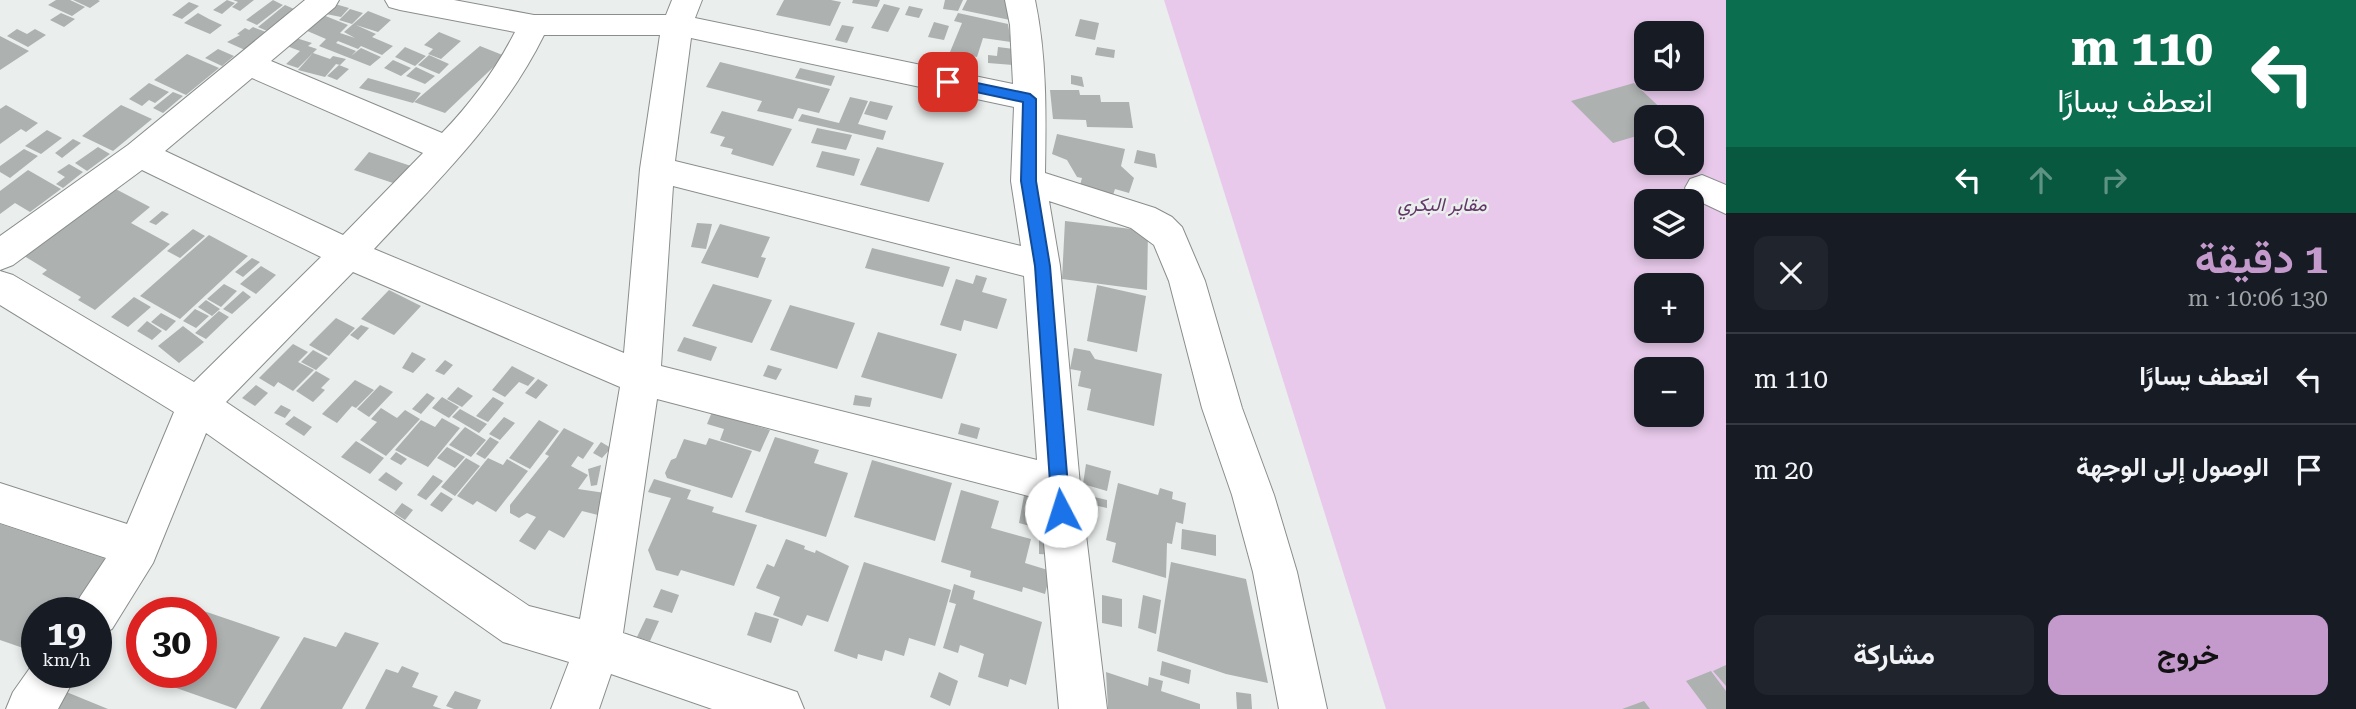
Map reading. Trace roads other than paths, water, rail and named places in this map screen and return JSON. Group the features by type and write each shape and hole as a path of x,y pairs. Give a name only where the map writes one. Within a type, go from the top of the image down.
{"street":[{"path":"0,255 140,154 324,0"},
{"path":"400,0 534,25 682,13 1030,99"},
{"path":"1020,0 1026,24 1030,99 1028,181 1042,266 1059,485 1083,709"},
{"path":"575,709 598,647 640,378 657,169 682,13"},
{"path":"106,597 138,548 197,405 348,254 474,120 506,75 534,25"},
{"path":"248,64 446,149"},
{"path":"140,154 348,254 640,378 1059,485"},
{"path":"657,169 1042,266"},
{"path":"1028,181 1143,218 1159,227 1169,237 1187,281 1222,408 1253,495 1275,572 1303,709"},
{"path":"0,286 197,405 519,626 598,647 780,709"},
{"path":"0,503 138,548"},
{"path":"30,709 44,688"}],"park label":[{"name":"مقابر البكري","path":"1442,204"}]}
